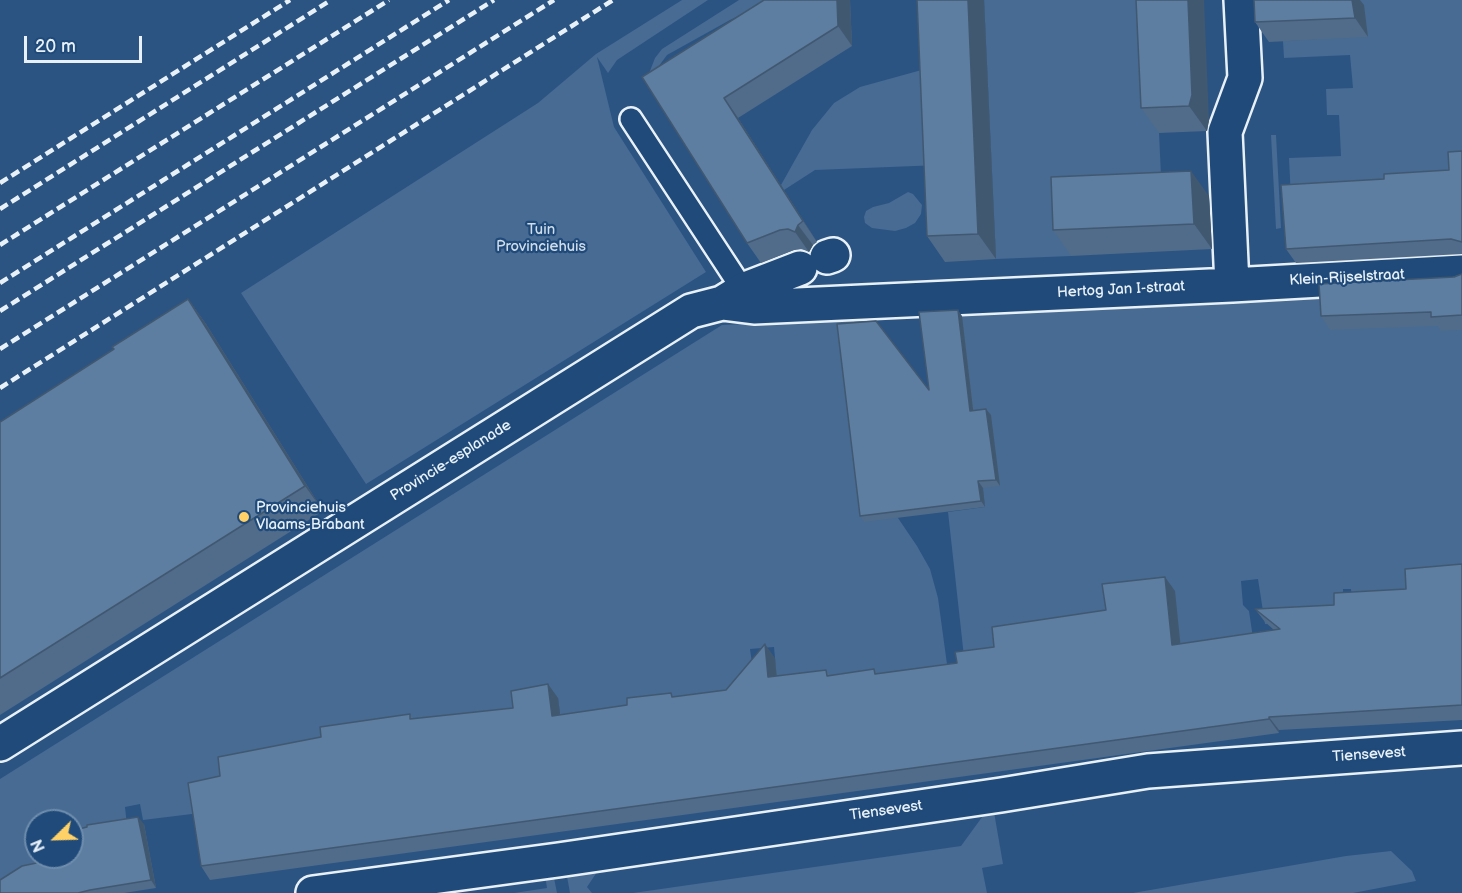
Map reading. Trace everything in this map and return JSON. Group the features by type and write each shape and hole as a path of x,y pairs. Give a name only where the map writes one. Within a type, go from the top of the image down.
{"street":[{"path":"1232,285 1225,132 1245,78 1241,0"},
{"name":"Provincie-esplanade","path":"0,744 691,311 732,297 820,260"},
{"name":"Klein-Rijselstraat","path":"1232,285 1462,272"},
{"name":"Hertog Jan I-straat","path":"732,297 754,308 1232,285"},
{"name":"Tiensevest","path":"313,893 1001,795 1148,771 1462,748"}],"lane":[{"path":"631,119 732,297"}],"green space":[{"name":"Tuin Provinciehuis","path":"682,0 708,0 617,60 608,73 597,57 614,127 706,272 366,484 241,293 538,103 596,54"},
{"path":"739,0 791,0 757,7 730,20 667,55 656,70 648,76 655,58 662,49"},
{"path":"984,0 1153,0 1162,198 1069,203 1071,256 996,259"},
{"path":"1316,0 1462,0 1462,165 1459,187 1291,199 1289,158 1341,156 1339,115 1327,115 1326,89 1353,88 1350,55 1284,58 1283,41 1317,39"},
{"path":"936,66 940,165 815,170 784,190 781,185 812,130 834,103 860,87"},
{"path":"1271,135 1276,135 1281,228 1276,229"},
{"path":"908,192 913,194 922,205 921,214 915,223 895,231 872,228 865,223 866,211 889,203"},
{"path":"1328,293 1440,326 1462,330 1462,639 1416,603 1352,606 1351,589 1343,589 1344,621 1265,624 1258,579 1241,581 1243,605 1249,611 1253,638 965,666 948,512 985,507 961,311"},
{"path":"874,315 898,518 930,569 938,598 949,679 778,692 774,647 750,649 756,692 562,730 558,698 525,746 332,761 200,813 143,820 140,804 125,807 127,826 87,855 84,855 84,809 24,809 24,869 45,869 0,890 0,779 722,325 860,319"},
{"path":"994,812 1003,864 982,868 987,893 633,893 961,846 985,813"},
{"path":"1391,851 1412,871 1416,881 1353,893 1133,893 1346,856"},
{"path":"601,866 587,887 592,893 570,893 566,871"},
{"path":"553,873 557,893 514,893 547,888 545,875"}],"building":[{"path":"764,0 837,0 838,26 724,98 803,221 795,232 788,229 780,230 747,243 642,77"},
{"path":"917,0 968,0 978,234 927,236"},
{"path":"1136,0 1188,0 1192,95 1189,106 1141,108"},
{"path":"1254,0 1352,0 1355,18 1255,22"},
{"path":"1462,151 1462,242 1451,239 1286,249 1281,185 1384,179 1384,174 1449,170 1448,152"},
{"path":"1191,171 1194,224 1053,230 1051,177"},
{"path":"1462,274 1462,315 1431,317 1431,312 1321,316 1319,284 1454,277"},
{"name":"Provinciehuis Vlaams-Brabant","path":"188,299 305,486 0,678 0,422"},
{"path":"958,310 970,411 986,409 996,480 978,481 981,501 860,516 837,324 876,321 929,390 919,312"},
{"path":"1462,564 1462,705 1269,717 1269,719 201,866 188,783 220,776 218,757 321,737 320,727 410,714 410,719 513,708 511,691 548,684 552,716 627,705 627,698 671,693 672,697 726,690 765,644 768,677 826,670 827,676 874,669 875,674 957,663 955,652 994,647 992,627 1106,610 1102,584 1165,577 1172,645 1280,629 1255,609 1334,605 1334,593 1406,589 1405,569"},
{"path":"138,817 151,880 78,893 0,893 0,880 22,866 24,866 24,869 84,869 84,828 87,825"}],"railway":[{"path":"0,183 290,0"},
{"path":"0,209 331,0"},
{"path":"0,245 389,0"},
{"path":"0,283 449,0"},
{"path":"0,311 494,0"},
{"path":"0,349 554,0"},
{"path":"0,388 613,0"}],"place":[{"name":"Provinciehuis Vlaams-Brabant","path":"244,517"}]}
